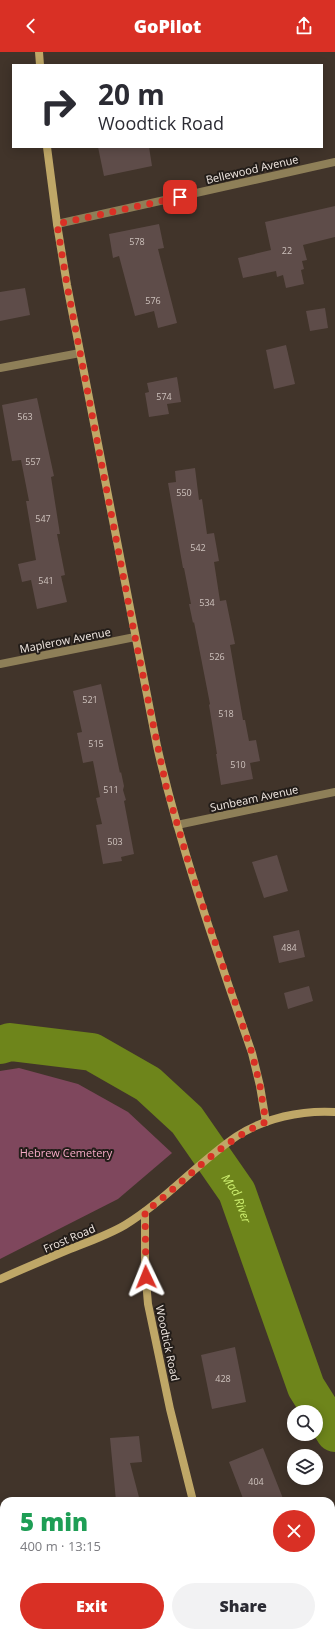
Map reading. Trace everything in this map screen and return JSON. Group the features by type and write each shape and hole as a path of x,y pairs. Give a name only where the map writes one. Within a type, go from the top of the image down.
{"main road":[{"path":"39,52 40,64"},
{"path":"47,148 57,224 80,353 157,746 177,825 204,912 252,1053 260,1086 266,1122"},
{"path":"145,1212 230,1141 250,1129 266,1122 304,1112 335,1112"},
{"name":"Frost Road","path":"0,1279 112,1232 145,1212"},
{"name":"Woodtick Road","path":"145,1212 145,1269 148,1304 170,1409 192,1497"}],"street":[{"name":"Bellewood Avenue","path":"57,224 335,162"},
{"path":"0,368 80,353"},
{"name":"Maplerow Avenue","path":"0,664 135,637"},
{"name":"Sunbeam Avenue","path":"177,825 335,792"}],"green space":[{"name":"Hebrew Cemetery","path":"19,1068 78,1084 128,1112 172,1153 118,1199 0,1259 0,1071"}],"building":[{"path":"98,148 149,148 152,166 104,176"},
{"path":"335,206 335,237 303,245 307,260 302,261 304,269 301,270 304,284 286,288 283,275 277,277 276,271 243,278 238,258 271,250 265,222"},
{"path":"159,224 164,248 158,249 177,323 158,328 154,311 135,316 119,256 113,258 109,234"},
{"path":"25,288 30,315 0,321 0,292"},
{"path":"325,308 328,328 310,331 306,311"},
{"path":"286,345 295,384 274,389 266,350"},
{"path":"177,377 181,402 167,404 169,414 149,417 145,393 149,392 147,383"},
{"path":"37,398 54,476 51,477 60,534 57,534 65,575 61,576 67,602 37,609 31,580 22,582 18,564 36,560 26,501 29,501 21,460 12,461 2,405"},
{"path":"195,468 199,500 202,499 207,534 214,533 219,561 214,562 220,601 226,600 235,644 230,645 243,720 245,720 249,741 256,740 260,761 250,763 253,779 221,785 210,704 189,604 191,604 168,483 176,482 175,471"},
{"path":"101,684 124,786 123,790 126,800 124,801 134,854 121,857 122,861 103,864 96,825 102,824 96,798 100,797 93,761 83,763 77,733 82,732 73,691"},
{"path":"277,855 288,891 264,898 252,862"},
{"path":"299,930 305,957 279,963 273,936"},
{"path":"309,986 313,1001 288,1009 284,993"},
{"path":"235,1347 246,1402 212,1409 201,1355"},
{"path":"139,1436 142,1462 130,1463 139,1497 116,1497 110,1438"},
{"path":"263,1448 282,1497 242,1497 229,1462"}],"waterway":[{"name":"Mad River","path":"0,1045 10,1042 92,1052 148,1084 187,1120 237,1192 306,1387 335,1433"}],"route":[{"path":"146,1277 145,1212 230,1141 250,1129 266,1122 264,1105 252,1053 204,912 180,837 166,786 135,637 67,285 57,224 180,197"}]}
